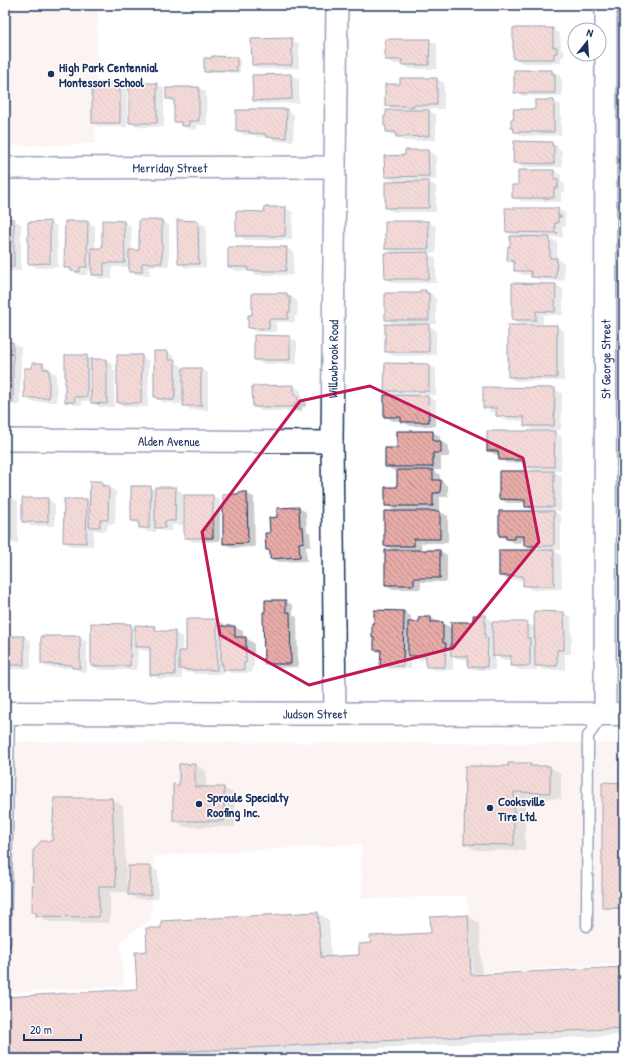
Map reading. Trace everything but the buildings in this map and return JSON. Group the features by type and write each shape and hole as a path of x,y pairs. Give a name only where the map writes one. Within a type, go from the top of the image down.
{"street":[{"name":"Willowbrook Road","path":"335,713 332,442 337,5"},
{"name":"St George Street","path":"606,5 614,714"},
{"name":"Merriday Street","path":"5,168 334,167"},
{"name":"Alden Avenue","path":"5,440 332,442"},
{"name":"Judson Street","path":"7,713 614,714"}],"lane":[{"path":"5,943 7,713"},
{"path":"586,926 588,736 614,714"}],"highlighted area":[{"path":"370,386 523,458 539,542 453,648 309,685 220,635 202,532 300,401"}],"shaded area":[{"name":"High Park Centennial Montessori School","path":"5,5 98,5 95,144 5,146"},
{"path":"5,742 624,743 624,964 474,973 467,896 362,899 361,844 154,856 151,920 121,940 124,986 5,993"}],"place":[{"name":"High Park Centennial Montessori School","path":"51,74"},
{"name":"Sproule Specialty Roofing Inc.","path":"199,804"},
{"name":"Cooksville Tire Ltd.","path":"490,808"}]}
